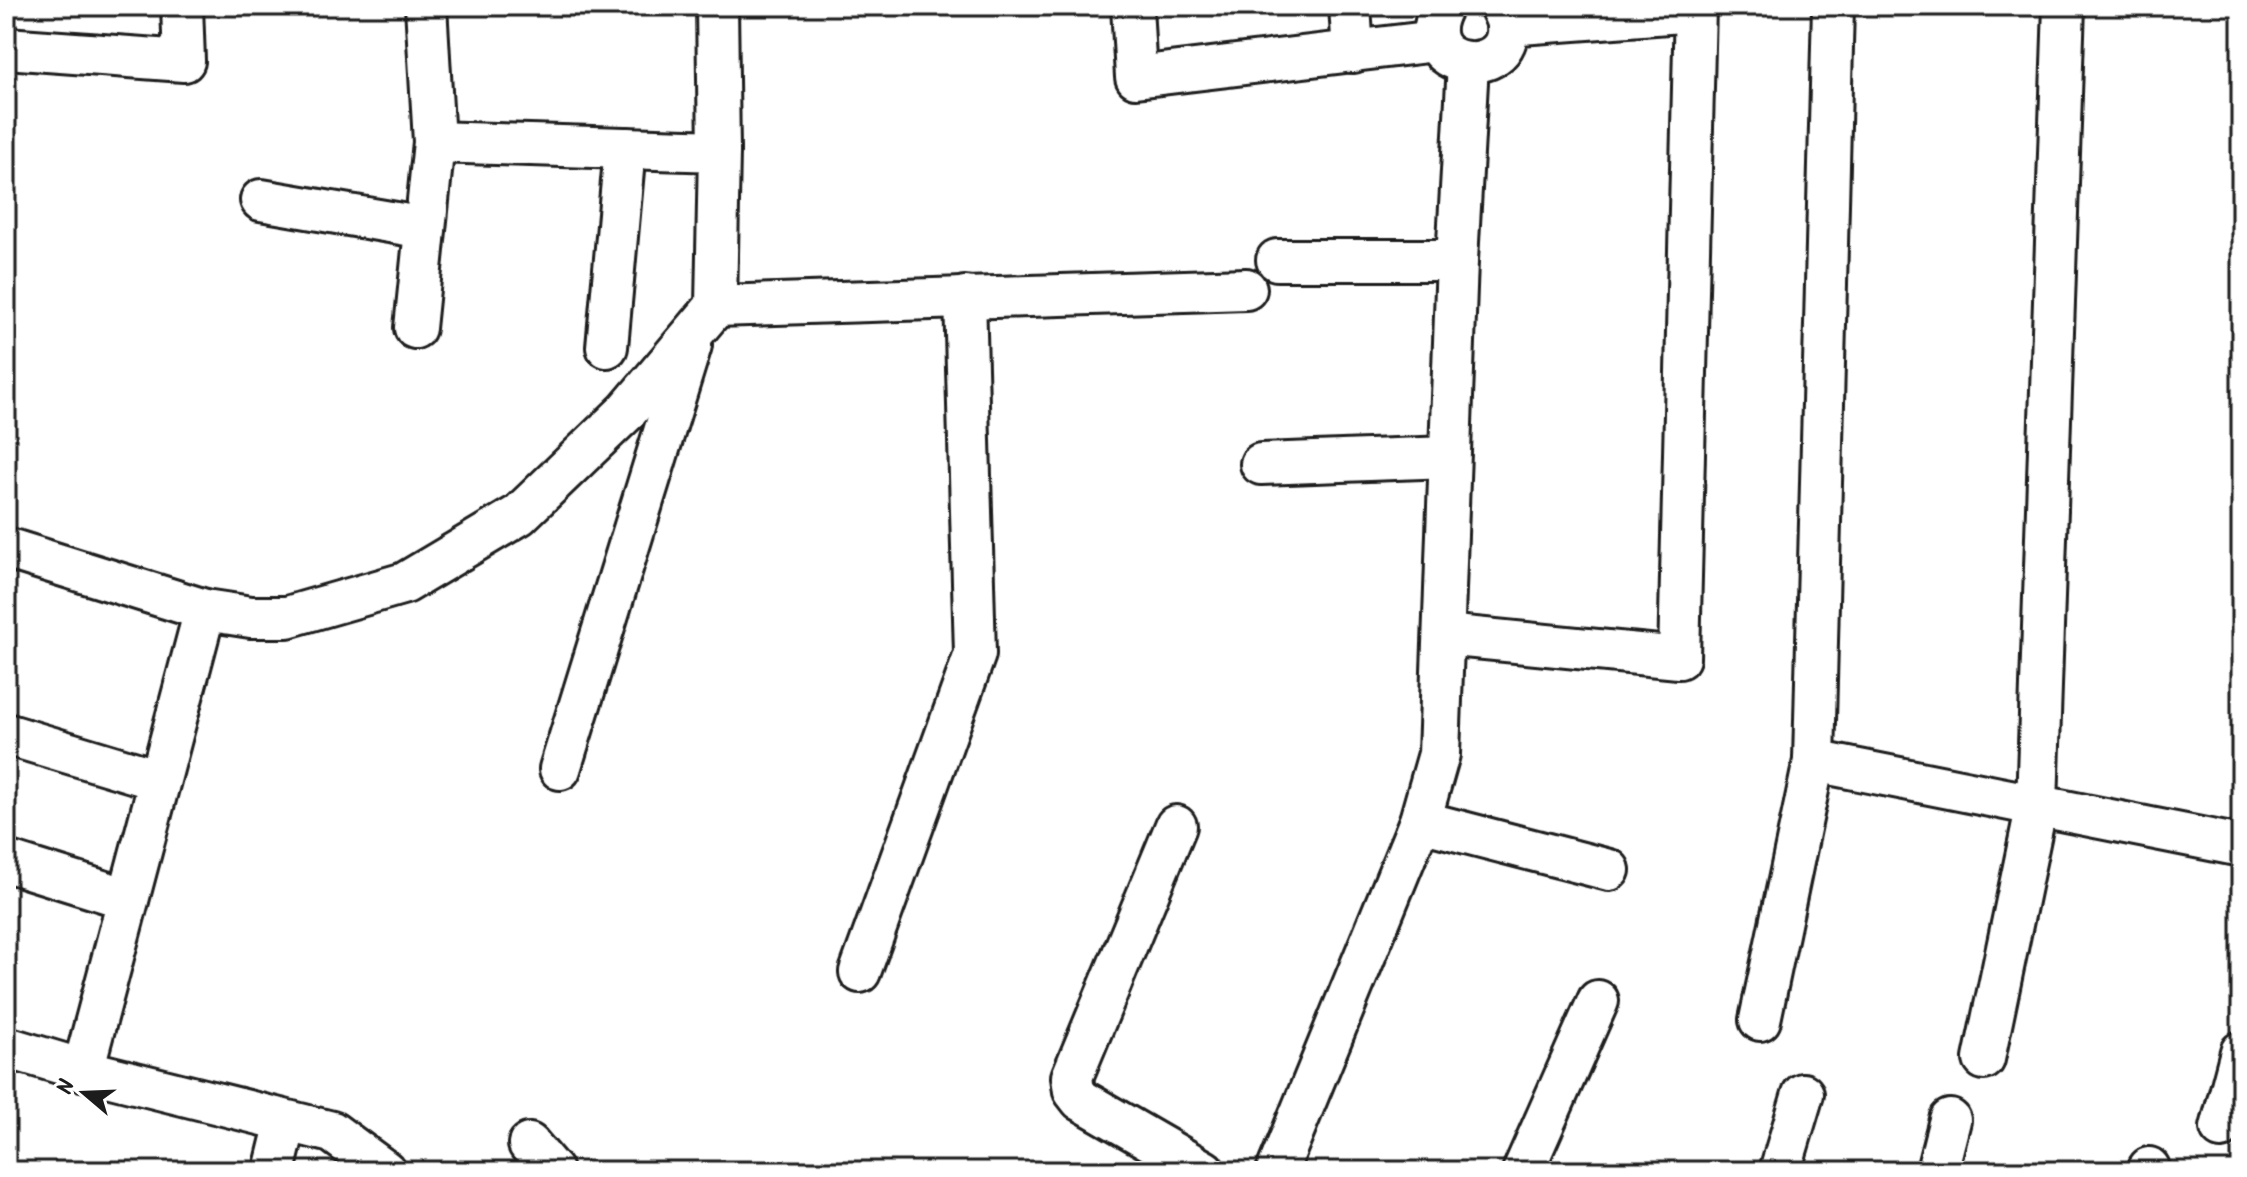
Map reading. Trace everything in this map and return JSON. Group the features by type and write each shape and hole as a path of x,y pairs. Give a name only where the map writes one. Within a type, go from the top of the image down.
{"street":[{"path":"6,48 184,61 182,6"},
{"path":"415,328 434,142 426,6"},
{"path":"560,769 706,318 719,151 717,6"},
{"path":"1132,6 1136,77 1353,52 1439,23 1449,58 1468,64 1488,60 1503,45 1504,16 1695,8 1679,658 1444,635"},
{"path":"1350,6 1353,52"},
{"path":"1760,1020 1814,761 1833,6"},
{"path":"1984,1059 2037,804 2064,6"},
{"path":"1277,1171 1420,821 1439,754 1457,260 1468,64"},
{"path":"434,142 719,151"},
{"path":"607,347 625,148"},
{"path":"261,200 425,228"},
{"path":"1277,260 1457,260"},
{"path":"6,548 205,610 251,617 287,617 405,583 519,515 627,411 706,318 965,297 1246,289"},
{"path":"860,972 975,654 965,297"},
{"path":"1261,464 1449,457"},
{"path":"83,1070 205,610"},
{"path":"6,734 159,780"},
{"path":"1814,761 2241,846"},
{"path":"1420,821 1609,870"},
{"path":"1176,826 1072,1077 1074,1091 1081,1100 1204,1171"},
{"path":"6,861 128,899"},
{"path":"1523,1171 1598,1001"},
{"path":"6,1047 83,1070 332,1132 385,1171"},
{"path":"2221,1128 2241,1052"},
{"path":"1780,1171 1803,1094"},
{"path":"1937,1171 1950,1120"},
{"path":"274,1171 286,1122"}]}
